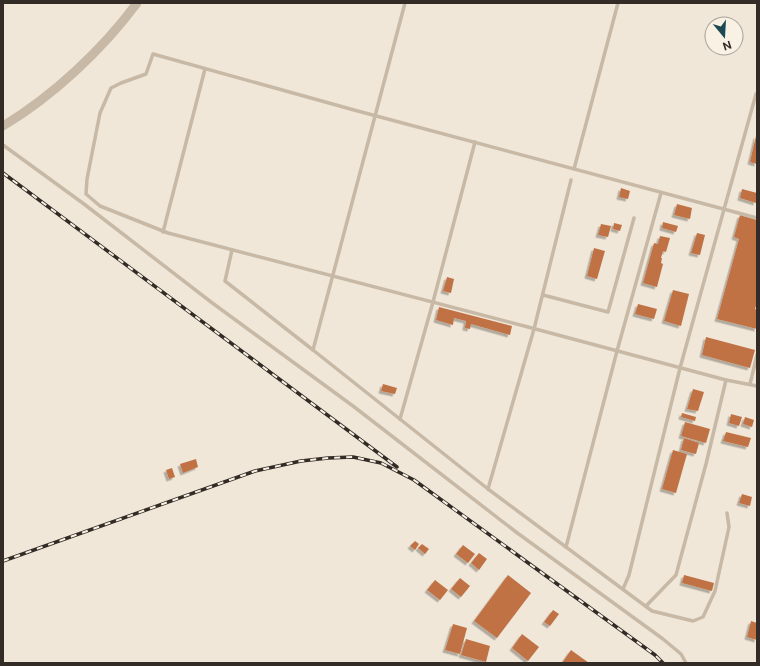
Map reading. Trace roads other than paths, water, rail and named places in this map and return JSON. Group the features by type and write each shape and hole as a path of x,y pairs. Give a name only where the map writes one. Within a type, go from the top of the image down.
{"street":[{"path":"3,126 21,116 80,66 106,40 137,3"}],"lane":[{"path":"313,350 405,3"},
{"path":"574,169 618,3"},
{"path":"757,218 376,116 153,54 146,74 111,88 100,113 87,179 86,194 100,206 164,232 726,380 757,386"},
{"path":"164,232 205,69"},
{"path":"623,589 629,575 680,368 757,90"},
{"path":"400,419 433,302 475,142"},
{"path":"3,145 84,204 211,302 353,406 516,532 663,639 680,654 686,663"},
{"path":"488,488 534,329 571,180"},
{"path":"566,547 617,351 661,192"},
{"path":"543,295 608,312 634,218"},
{"path":"232,250 225,281 488,488 652,611 693,621 703,618 715,590 729,527 727,514"},
{"path":"750,384 757,355"},
{"path":"646,606 676,575 706,464 726,380"}],"railway":[{"path":"3,173 397,467"},
{"path":"3,561 255,471 301,461 353,457 381,463 414,480 655,655 663,663"}]}
